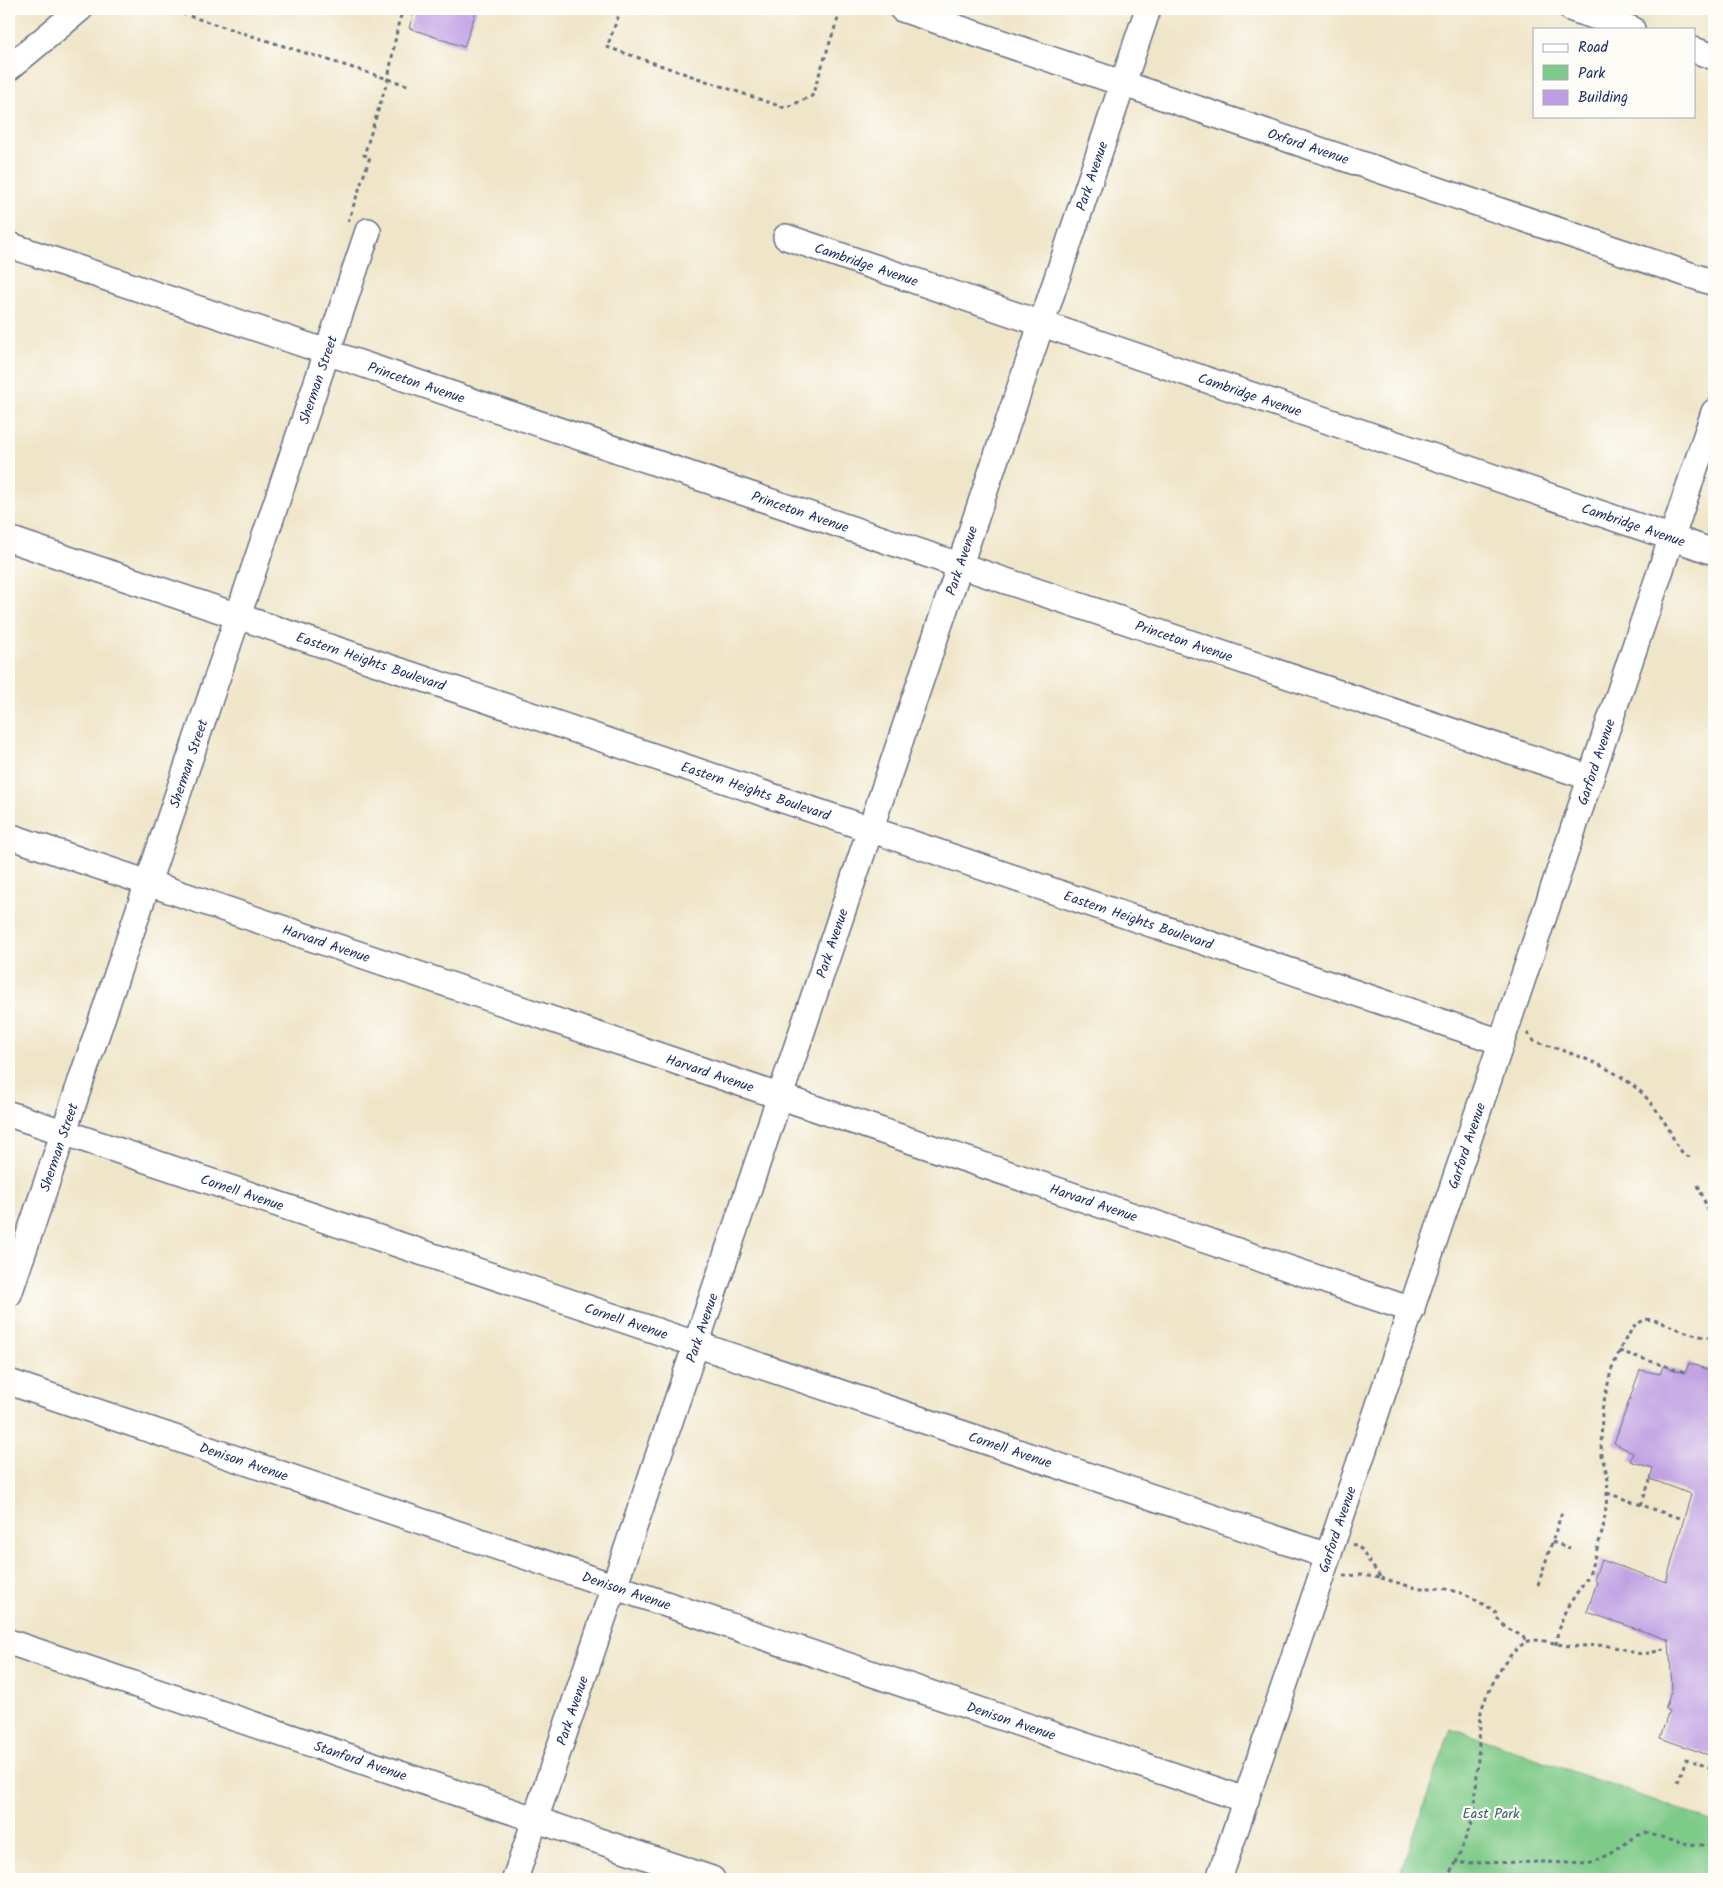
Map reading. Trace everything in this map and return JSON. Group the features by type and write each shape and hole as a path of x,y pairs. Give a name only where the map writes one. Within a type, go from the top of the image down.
{"street":[{"name":"Oxford Avenue","path":"902,9 1714,284"},
{"name":"Park Avenue","path":"515,1879 1148,9"},
{"path":"1572,9 1629,28"},
{"path":"9,68 66,13"},
{"path":"1696,51 1714,57"},
{"name":"Sherman Street","path":"9,1294 328,352 357,228"},
{"name":"Cambridge Avenue","path":"786,237 1714,552"},
{"name":"Princeton Avenue","path":"9,245 1591,778"},
{"name":"Garford Avenue","path":"1219,1879 1246,1800 1336,1566 1412,1310 1714,412"},
{"name":"Eastern Heights Boulevard","path":"9,539 1501,1042"},
{"name":"Harvard Avenue","path":"9,836 1412,1310"},
{"name":"Cornell Avenue","path":"9,1114 696,1345 1336,1566"},
{"name":"Denison Avenue","path":"9,1382 1246,1800"},
{"name":"Stanford Avenue","path":"9,1642 712,1879"}],"path":[{"path":"168,9 410,86"},
{"path":"357,228 370,157 364,155 388,79 403,9"},
{"path":"621,9 607,47 785,108 812,96 840,12 848,9"},
{"path":"1526,1032 1534,1041 1598,1064 1628,1081 1657,1110 1680,1150 1689,1157 1688,1160"},
{"path":"1698,1184 1714,1225"},
{"path":"1556,1645 1558,1630 1566,1609 1585,1582 1603,1529 1608,1493 1607,1472 1601,1456 1602,1410 1611,1371 1619,1351 1634,1325 1646,1319 1658,1321 1691,1334 1714,1338"},
{"path":"1619,1351 1684,1372"},
{"path":"1641,1505 1650,1480"},
{"path":"1608,1493 1682,1519"},
{"path":"1538,1585 1562,1512"},
{"path":"1552,1542 1570,1548"},
{"path":"1353,1544 1359,1547 1381,1578"},
{"path":"1336,1566 1361,1575 1381,1578 1416,1588 1442,1588 1465,1594 1495,1611 1497,1618 1505,1628 1522,1636 1528,1642"},
{"path":"1446,1879 1456,1863 1472,1821 1475,1805 1480,1711 1499,1671 1517,1650 1528,1642 1543,1641 1552,1642 1556,1645 1584,1647 1603,1645 1644,1655 1668,1648"},
{"path":"1678,1783 1686,1759 1714,1769"},
{"path":"1456,1863 1545,1862 1589,1864 1612,1853 1636,1836 1645,1833 1689,1844 1714,1846"}],"green space":[{"name":"East Park","path":"1451,1728 1714,1822 1714,1879 1398,1879"}],"building":[{"path":"415,9 477,9 464,47 409,28"},
{"path":"1689,1363 1714,1372 1714,1757 1660,1738 1669,1711 1665,1709 1672,1689 1669,1640 1587,1612 1597,1582 1594,1580 1601,1560 1666,1582 1691,1494 1650,1479 1653,1468 1630,1461 1633,1453 1614,1443 1640,1370 1660,1374 1663,1366 1685,1373"}]}
